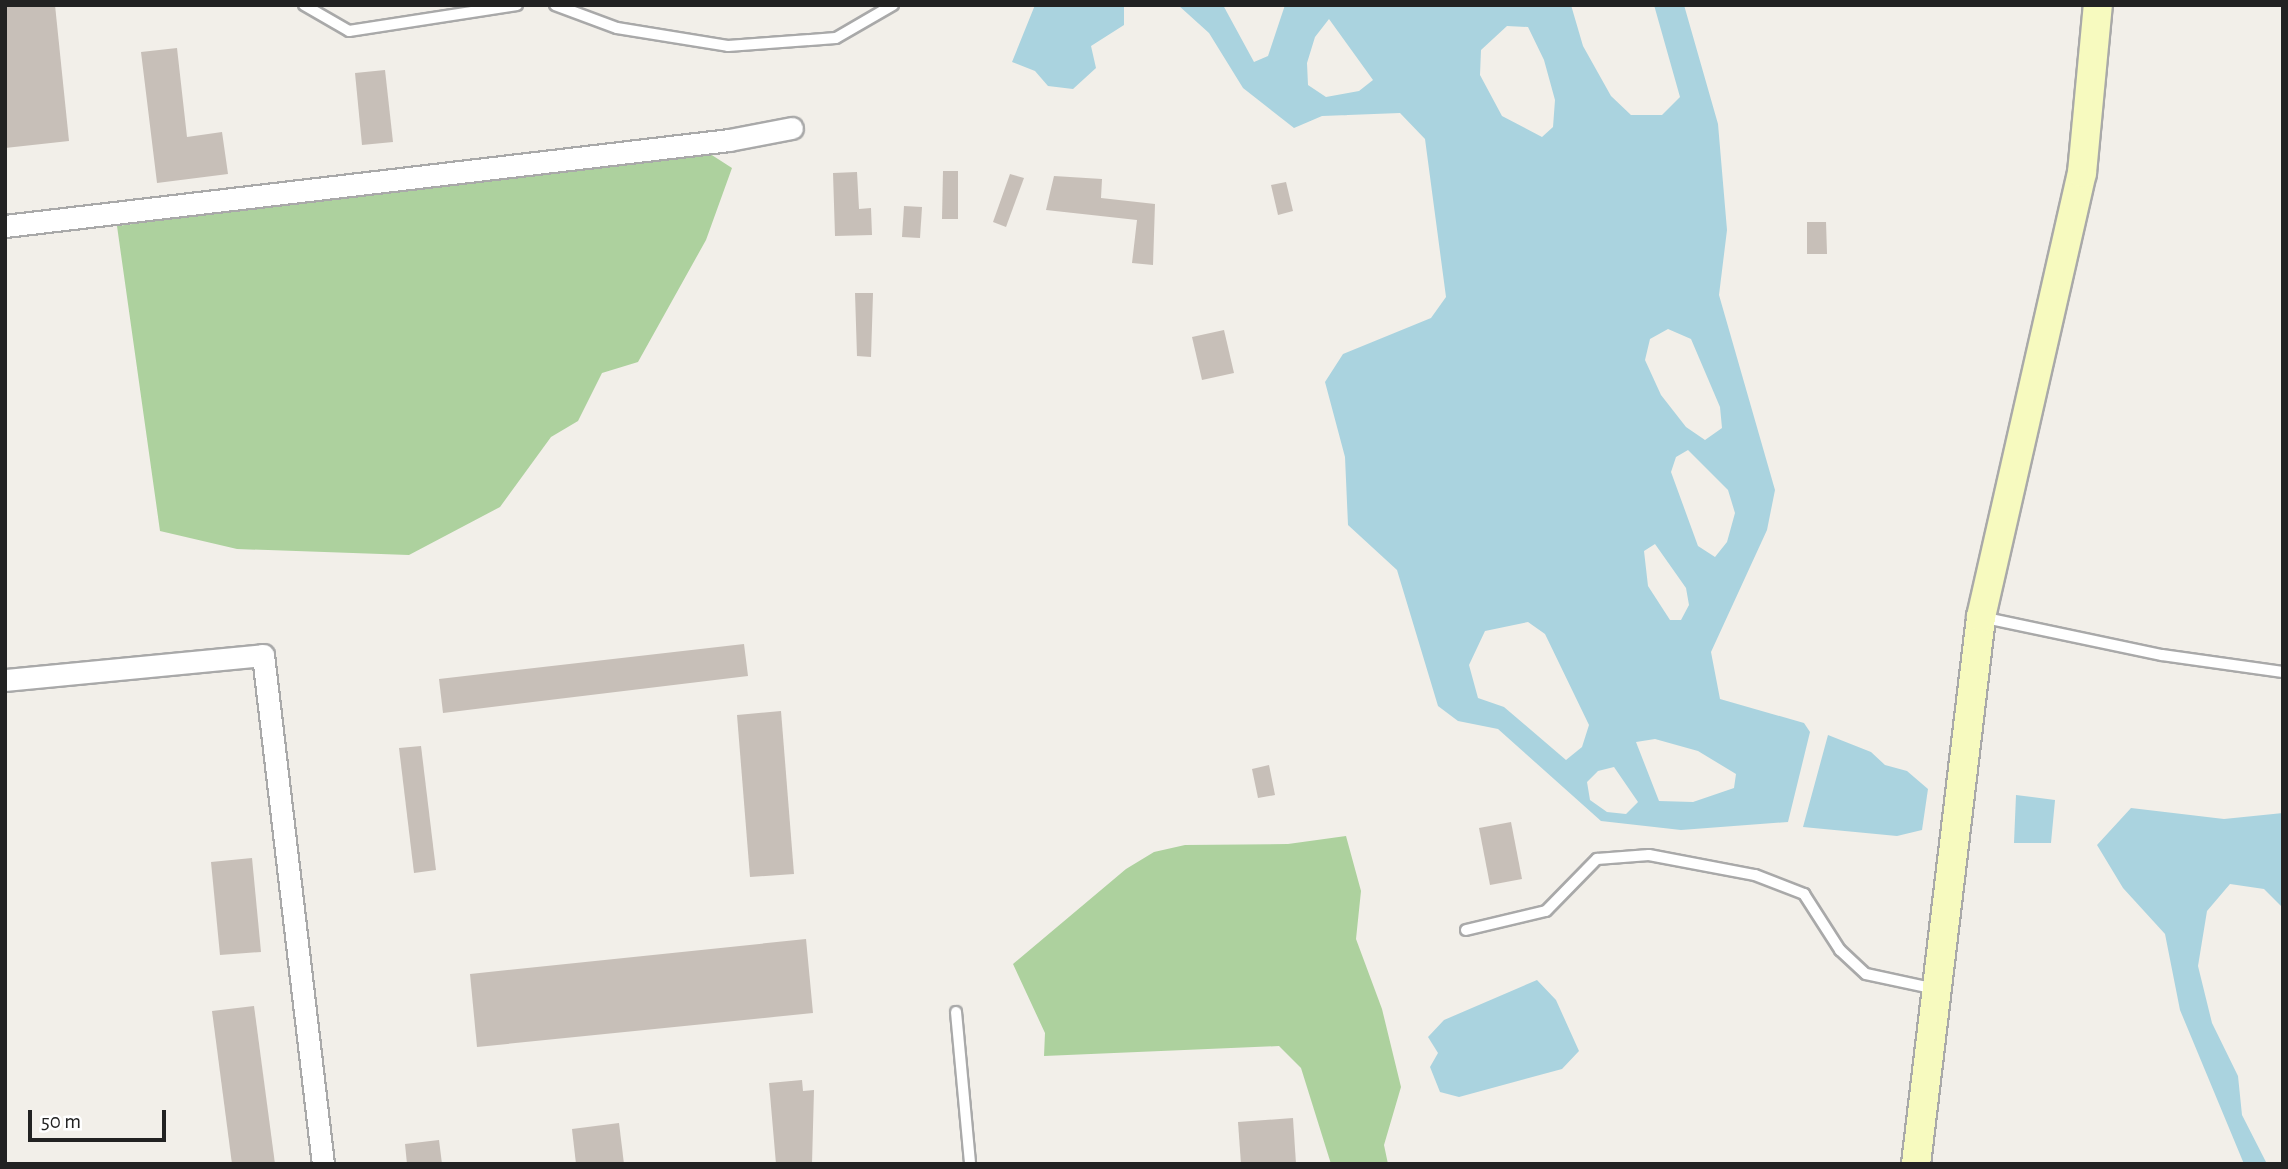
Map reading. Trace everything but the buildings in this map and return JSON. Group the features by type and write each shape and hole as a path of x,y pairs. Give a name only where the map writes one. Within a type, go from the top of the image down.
{"street":[{"path":"1916,1164 1981,617 2082,173 2098,5"},
{"path":"5,226 716,142 792,128"},
{"path":"5,680 263,655 323,1164"}],"lane":[{"path":"304,5 349,31 517,5"},
{"path":"555,5 617,28 728,46 836,38 893,5"},
{"path":"1981,617 2162,656 2283,672"},
{"path":"1466,930 1546,912 1597,859 1648,855 1755,875 1804,894 1840,950 1866,974 1936,989"},
{"path":"956,1013 970,1164"}],"green space":[{"path":"704,150 732,168 706,240 638,362 602,373 578,421 551,437 500,507 409,555 237,549 160,531 117,226"},
{"path":"1346,836 1361,891 1356,939 1382,1009 1401,1087 1384,1145 1388,1164 1331,1164 1301,1068 1279,1046 1044,1056 1045,1033 1013,964 1126,869 1154,852 1185,845 1288,844"}],"water":[{"path":"1035,5 1124,5 1124,25 1091,46 1096,68 1073,89 1048,86 1035,71 1012,62"},
{"path":"1178,5 1223,5 1254,62 1268,56 1285,5 1571,5 1583,46 1611,96 1631,115 1662,115 1680,97 1654,5 1684,5 1718,124 1727,230 1719,295 1775,490 1767,530 1711,652 1720,699 1804,723 1810,732 1788,822 1681,830 1601,821 1498,729 1458,721 1438,706 1397,570 1348,525 1345,457 1325,382 1343,354 1431,318 1446,297 1425,139 1400,113 1322,116 1294,128 1243,88 1209,33","holes":["1329,19 1373,80 1359,91 1326,97 1308,85 1307,63 1315,37","1507,26 1528,27 1544,60 1555,100 1553,127 1542,137 1502,116 1480,75 1481,50","1668,329 1691,339 1720,407 1722,428 1705,440 1686,427 1661,395 1645,360 1650,339","1688,450 1728,490 1735,513 1727,542 1715,557 1698,546 1671,472 1676,457","1655,544 1686,588 1689,605 1681,620 1670,620 1648,586 1644,551","1528,622 1545,634 1589,725 1582,747 1566,760 1504,707 1478,698 1469,665 1485,631","1655,739 1698,751 1736,774 1734,788 1693,802 1659,801 1636,742","1614,767 1638,802 1626,814 1607,812 1590,800 1587,782 1598,771"]},
{"path":"1828,735 1871,752 1885,765 1907,771 1928,789 1922,830 1897,836 1803,827"},
{"path":"2016,795 2055,800 2051,843 2014,843"},
{"path":"2131,808 2224,819 2283,813 2283,908 2264,889 2230,884 2207,911 2198,966 2212,1023 2238,1076 2242,1115 2266,1162 2274,1164 2244,1164 2180,1010 2165,934 2123,888 2097,845"},
{"path":"1537,980 1556,1000 1579,1051 1562,1069 1459,1097 1440,1092 1430,1067 1438,1053 1428,1037 1444,1020"}]}
